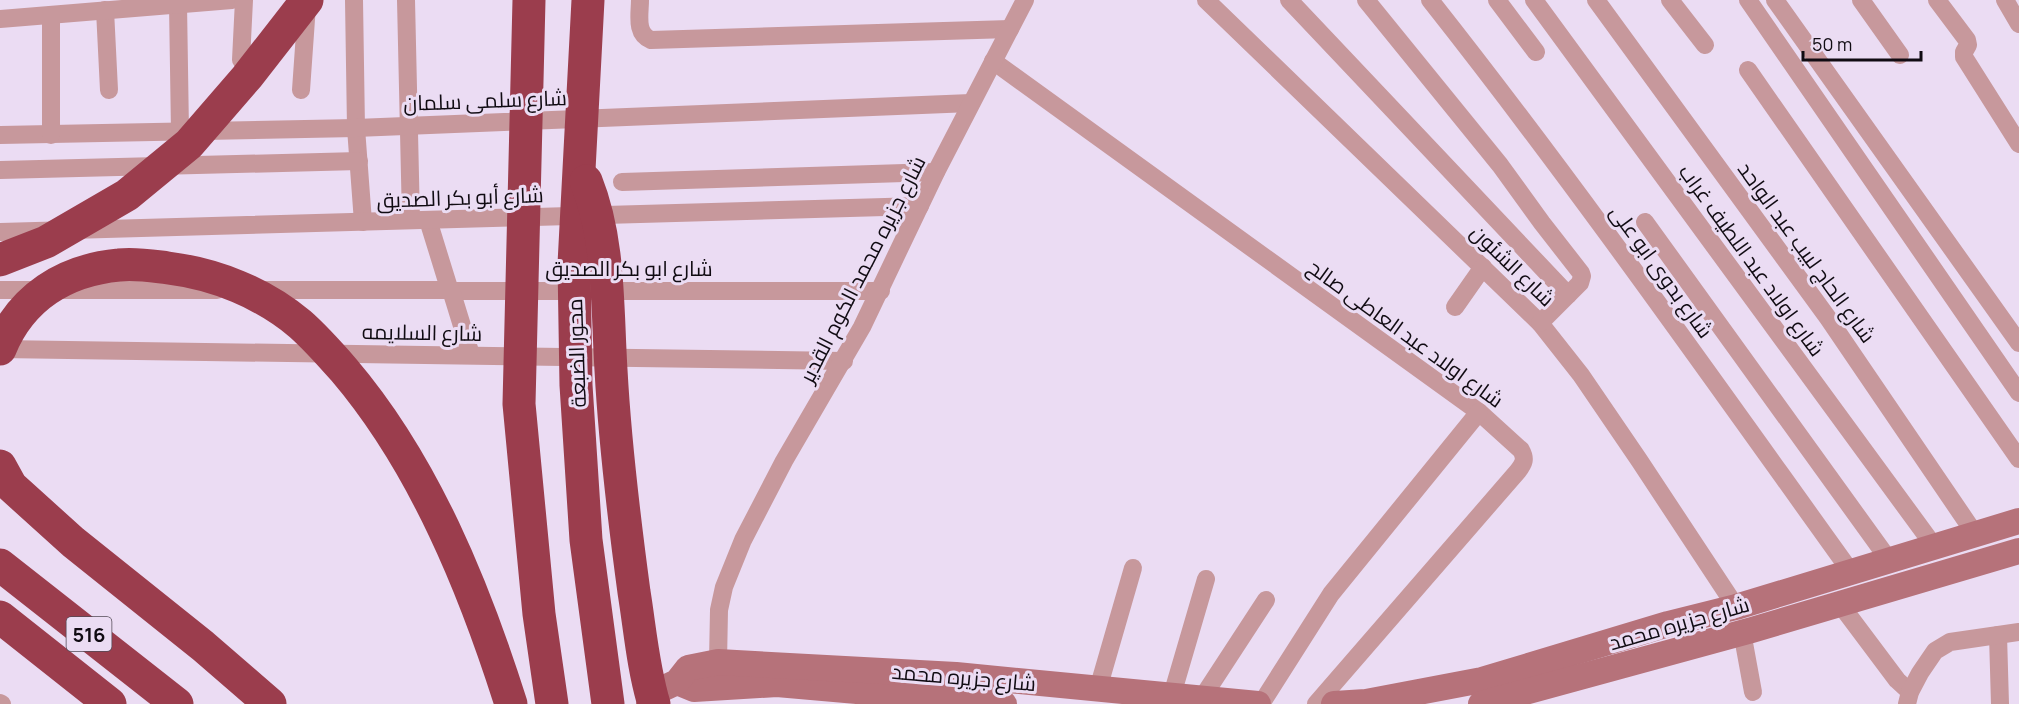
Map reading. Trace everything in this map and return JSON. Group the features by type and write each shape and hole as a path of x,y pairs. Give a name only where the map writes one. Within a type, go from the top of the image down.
{"highway":[{"path":"0,260 46,242 127,195 189,144 247,77 307,0"},
{"path":"529,0 519,404 539,614 552,704"},
{"name":"محور الضبعة","path":"588,0 574,264 577,397 586,540 608,704"},
{"path":"579,162 592,195 601,229 606,264 615,438 621,499 641,638 665,693"},
{"path":"0,349 19,314 39,295 60,280 96,267 134,264 193,271 246,290 300,324 328,351 368,398 404,456 462,568 488,630 512,704"},
{"path":"0,466 11,486 73,542 203,646 270,704"},
{"name":"516","path":"0,565 177,704"},
{"name":"516","path":"0,617 110,704"}],"main road":[{"name":"شارع جزيره محمد","path":"1481,699 1668,624 1736,607 2019,521"},
{"name":"شارع جزيره محمد","path":"1334,704 1481,699 1742,632 2019,551"},
{"name":"شارع جزيره محمد","path":"665,693 688,668 718,662 956,675 1259,704"},
{"name":"شارع جزيره محمد","path":"649,704 662,689 665,693 777,684 1004,704"}],"street":[{"path":"0,19 232,0"},
{"path":"241,60 244,0"},
{"path":"301,90 307,0"},
{"path":"354,0 356,128 363,222"},
{"path":"406,0 409,125 420,220 451,290 471,355"},
{"path":"640,0 639,29 642,35 651,40 1010,29"},
{"name":"شارع جزيره محمد الكوم القدير","path":"718,662 719,610 724,587 743,540 784,461 844,361 881,291 936,172 1025,0"},
{"name":"شارع الشئون","path":"1206,0 1540,323 1581,375 1736,607"},
{"path":"1289,0 1568,295"},
{"path":"1366,0 1500,165 1581,273 1580,283 1540,323"},
{"name":"شارع بدوى ابو على","path":"1430,0 1497,84 1662,308 1851,572"},
{"path":"1497,0 1536,52"},
{"name":"شارع اولاد عبد اللطيف غراب","path":"1534,0 1934,546"},
{"name":"شارع الحاج لبيب عبد الواحد","path":"1596,0 1828,318 1975,534"},
{"path":"1670,0 1705,45"},
{"path":"1748,0 2019,393"},
{"path":"1775,0 2019,344"},
{"path":"1862,0 1900,55"},
{"path":"1937,0 1967,40 1968,45 1964,57 2019,144"},
{"path":"2005,0 2019,24"},
{"path":"178,4 180,132"},
{"path":"105,10 110,90"},
{"path":"51,15 51,135"},
{"name":"شارع اولاد عبد العاطى صالح","path":"993,61 1479,412 1521,450 1525,460 1523,464 1316,704"},
{"path":"1748,70 2019,459"},
{"name":"شارع سلمى سلمان","path":"0,135 356,128 971,103"},
{"path":"0,170 359,161"},
{"path":"622,182 936,172"},
{"name":"شارع أبو بكر الصديق","path":"0,232 920,206"},
{"name":"شارع بدوى ابو على","path":"1645,222 1889,560"},
{"path":"1455,307 1483,267"},
{"name":"شارع ابو بكر الصديق","path":"0,290 881,291"},
{"name":"شارع السلايمه","path":"0,349 844,361"},
{"path":"1259,704 1331,594 1479,412"},
{"path":"1098,689 1133,568"},
{"path":"1172,695 1206,579"},
{"path":"1202,698 1266,600"},
{"path":"1840,604 1909,698"},
{"path":"1742,632 1753,692"},
{"path":"1909,698 1920,674 1935,651 1950,642 2019,632"},
{"path":"1998,635 2000,704"}]}
